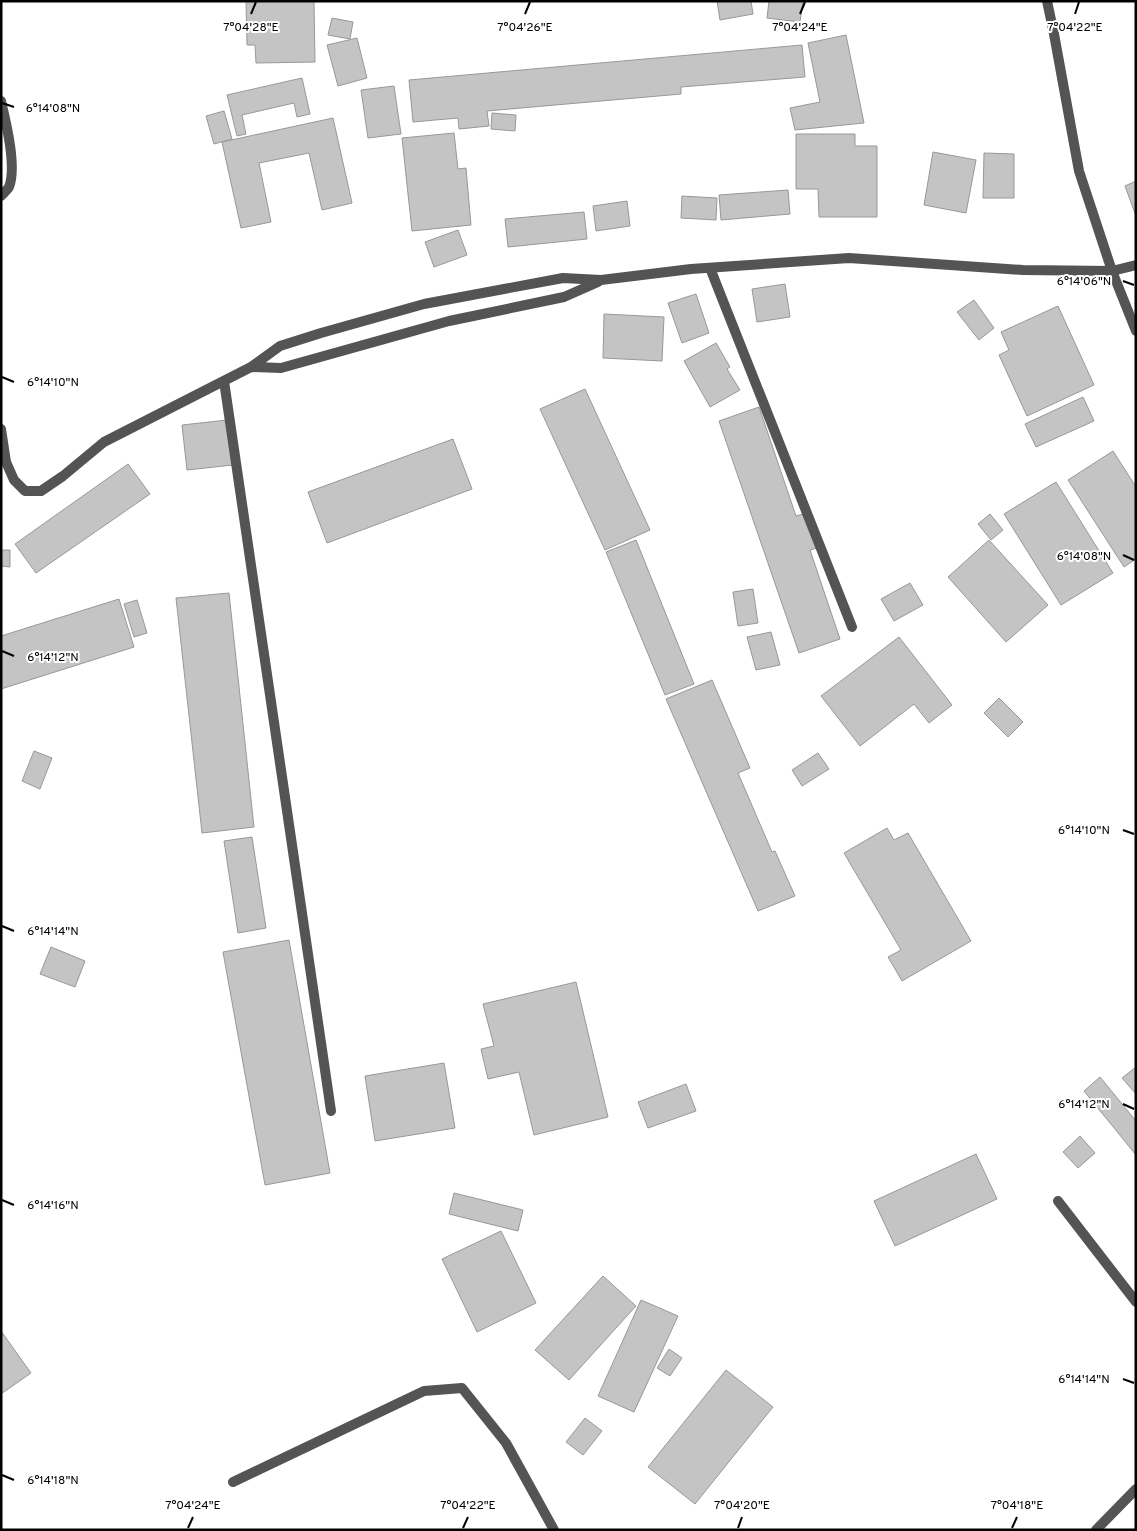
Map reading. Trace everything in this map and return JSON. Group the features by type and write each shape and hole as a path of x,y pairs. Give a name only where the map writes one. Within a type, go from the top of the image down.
{"street":[{"path":"1047,1 1079,171 1112,271 1136,331"},
{"path":"1,101 8,134 12,175 8,189 1,196"},
{"path":"1,429 6,462 14,480 25,491 41,491 63,476 104,442 251,367 280,346 424,304 563,278 601,280 710,268 849,258 1023,270 1112,271 1136,265"},
{"path":"710,268 852,627"},
{"path":"251,367 281,368 449,321 564,297 601,280"},
{"path":"224,381 330,1111"},
{"path":"1058,1202 1136,1302"},
{"path":"233,1482 424,1391 462,1388 506,1443 554,1530"},
{"path":"1096,1530 1136,1489"}],"building":[{"path":"246,1 314,1 315,62 256,63 255,45 247,45"},
{"path":"717,1 751,1 753,14 720,20"},
{"path":"769,1 803,1 800,22 767,18"},
{"path":"332,18 353,22 350,39 328,35"},
{"path":"846,35 864,123 795,130 790,108 820,102 808,43"},
{"path":"357,38 367,78 338,86 327,45"},
{"path":"802,45 805,77 681,87 681,94 487,111 489,126 459,129 458,118 413,122 409,80"},
{"path":"302,78 310,114 297,117 294,103 242,115 246,134 237,136 227,95"},
{"path":"394,86 401,134 368,138 361,90"},
{"path":"224,111 232,139 214,144 206,116"},
{"path":"492,113 516,115 515,131 491,129"},
{"path":"333,118 352,203 322,210 309,153 259,163 271,222 241,228 222,142"},
{"path":"454,133 458,169 466,168 471,225 412,231 402,138"},
{"path":"796,134 855,134 855,146 877,146 877,217 819,217 818,189 796,189"},
{"path":"933,152 976,160 966,213 924,205"},
{"path":"984,153 1014,154 1014,198 983,198"},
{"path":"1136,181 1136,216 1125,186"},
{"path":"788,190 790,214 721,220 719,195"},
{"path":"682,196 717,198 716,220 681,218"},
{"path":"627,201 630,226 596,231 593,206"},
{"path":"584,212 587,239 508,247 505,219"},
{"path":"458,230 467,255 434,267 425,242"},
{"path":"785,284 790,317 757,322 752,289"},
{"path":"696,294 709,333 682,343 668,303"},
{"path":"974,300 994,328 979,340 957,312"},
{"path":"1058,306 1094,385 1027,416 999,355 1009,350 1001,332"},
{"path":"604,314 664,317 662,361 603,358"},
{"path":"716,343 730,367 727,369 740,390 710,407 684,361"},
{"path":"585,389 650,530 605,550 540,409"},
{"path":"1083,397 1094,421 1036,447 1025,424"},
{"path":"759,407 796,516 809,512 821,547 810,550 840,639 799,653 719,421"},
{"path":"227,420 233,465 187,470 182,425"},
{"path":"453,439 472,489 327,543 308,492"},
{"path":"1113,451 1136,487 1136,559 1124,567 1068,480"},
{"path":"128,464 150,494 36,573 15,544"},
{"path":"1056,482 1113,573 1061,605 1004,514"},
{"path":"990,514 1003,530 991,540 978,524"},
{"path":"636,540 694,684 665,695 606,552"},
{"path":"989,540 1048,605 1006,642 948,577"},
{"path":"1,550 10,550 10,567 1,566"},
{"path":"910,583 923,605 894,621 881,599"},
{"path":"753,589 758,623 738,626 733,592"},
{"path":"229,593 254,827 202,833 176,598"},
{"path":"119,599 134,647 1,689 1,636"},
{"path":"137,600 147,633 134,637 124,604"},
{"path":"771,632 780,665 756,670 747,637"},
{"path":"899,637 952,705 929,723 914,704 860,746 821,696"},
{"path":"712,680 750,768 738,773 772,852 775,851 795,896 758,911 666,699"},
{"path":"999,698 1023,722 1008,737 984,713"},
{"path":"34,751 52,758 40,789 22,781"},
{"path":"818,753 829,769 802,786 792,770"},
{"path":"887,828 894,840 908,833 971,941 902,981 888,957 901,950 844,853"},
{"path":"252,837 266,928 238,933 224,841"},
{"path":"289,940 330,1173 265,1185 223,952"},
{"path":"51,947 85,961 75,987 40,974"},
{"path":"576,982 608,1117 534,1135 519,1072 488,1079 481,1049 494,1046 483,1004"},
{"path":"444,1063 455,1128 375,1141 365,1076"},
{"path":"1136,1067 1136,1094 1122,1078"},
{"path":"1100,1077 1136,1121 1136,1155 1084,1091"},
{"path":"686,1084 696,1111 648,1128 638,1102"},
{"path":"1080,1136 1095,1153 1078,1168 1063,1152"},
{"path":"976,1154 997,1199 895,1246 874,1201"},
{"path":"454,1193 523,1210 518,1231 449,1214"},
{"path":"501,1231 536,1303 477,1332 442,1259"},
{"path":"603,1276 636,1306 569,1380 535,1350"},
{"path":"641,1300 678,1316 634,1412 598,1396"},
{"path":"1,1331 31,1373 1,1394"},
{"path":"669,1349 682,1358 670,1376 657,1368"},
{"path":"726,1370 773,1407 695,1504 648,1467"},
{"path":"585,1418 602,1431 583,1455 566,1442"}]}
